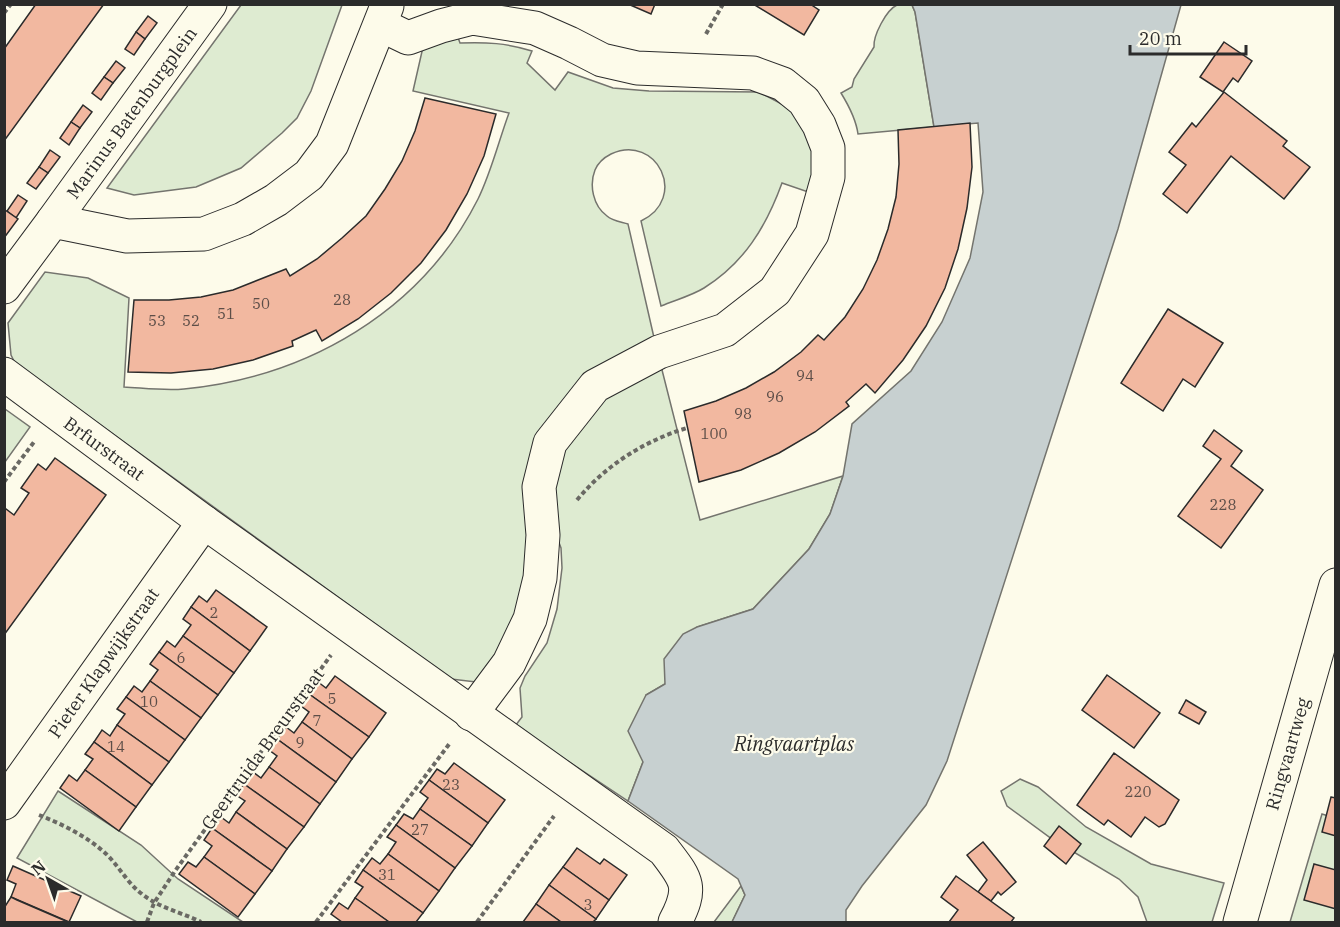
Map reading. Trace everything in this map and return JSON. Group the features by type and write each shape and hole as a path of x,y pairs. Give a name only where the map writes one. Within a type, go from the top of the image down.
{"street":[{"name":"Marinus Batenburgplein","path":"4,287 210,4"},
{"path":"53,221 127,236 204,234 243,219 276,200 309,176 332,144 384,15 408,38 472,18 501,21 535,28 602,60 637,68 753,73 783,84 804,101 819,125 828,148 828,177 812,234 775,291 725,330 659,352 595,386 550,443 539,487 543,535 540,578 530,619 509,663 471,714"},
{"name":"Brfurstraat","path":"4,374 204,522"},
{"path":"204,522 664,849 681,873 687,891 675,922"},
{"name":"Pieter Klapwijkstraat","path":"7,800 204,522"},
{"name":"Ringvaartweg","path":"1239,922 1335,585"}],"path":[{"path":"4,13 11,4"},
{"path":"4,482 56,413"},
{"path":"575,503 594,480 630,454 664,435 687,428"},
{"name":"Geertruida Breurstraat","path":"147,922 154,903 175,871 351,628"},
{"path":"316,922 471,714"},
{"path":"477,922 575,787"},
{"path":"7,800 81,836 105,853 123,876 154,903 201,922"}],"green space":[{"path":"241,5 342,5 311,91 297,118 241,168 196,187 134,195 107,188"},
{"path":"897,5 912,5 915,12 934,127 858,134 852,113 841,93 852,87 854,79 874,47 881,24"},
{"path":"456,32 460,43 514,46 532,51 527,63 555,90 568,72 613,88 649,91 759,92 795,112 815,141 814,194 782,183 761,229 731,267 699,291 661,306 641,221 655,211 663,198 665,184 661,171 653,160 642,152 627,150 609,155 596,167 592,189 598,207 609,218 628,224 655,342 576,388 530,548 515,631 476,682 451,679 15,363 11,355 8,323 45,272 88,278 129,298 124,387 162,390 230,382 274,370 316,353 356,332 392,306 425,275 454,239 478,199 495,156 509,113 413,91 423,47"},
{"path":"660,362 700,520 843,476 830,514 809,549 753,609 697,627 665,684 646,695 643,762 628,801 515,726 522,717 520,688 525,676 547,643 557,609 562,568 561,548 555,532 551,494 573,422 599,394"},
{"path":"5,409 30,427 5,462"},
{"path":"1020,779 1038,787 1086,827 1151,864 1224,883 1212,922 1147,922 1138,897 1119,879 1052,839 1007,806 1001,791"},
{"path":"58,791 141,845 178,879 243,922 137,922 17,858"},
{"path":"1322,814 1335,818 1335,922 1290,922"},
{"path":"741,886 745,895 732,922 714,922"}],"water":[{"name":"Ringvaartplas","path":"912,5 1181,5 1118,229 947,761 926,805 862,886 846,910 846,922 732,922 745,895 738,879 628,801 643,762 628,731 646,695 665,684 664,659 683,634 697,627 753,609 809,549 830,514 843,476 852,424 911,371 942,322 970,258 983,192 978,123 934,127"}],"building":[{"path":"36,4 104,4 4,141 4,49"},
{"path":"628,4 655,4 651,14"},
{"path":"753,4 810,4 819,10 804,35"},
{"path":"148,16 157,23 145,39 136,32"},
{"path":"136,32 145,39 134,55 125,49"},
{"path":"1224,42 1252,61 1238,82 1233,78 1223,92 1200,77"},
{"path":"116,61 125,68 113,83 104,77"},
{"path":"104,77 113,83 101,100 92,93"},
{"path":"1224,92 1287,141 1283,146 1310,167 1284,199 1231,156 1187,213 1163,194 1186,165 1169,152 1192,123 1196,127"},
{"path":"425,98 496,114 484,156 467,194 446,230 421,263 391,293 358,319 322,341 316,330 292,341 293,346 253,360 213,369 171,373 128,372 134,300 201,297 233,290 286,269 290,276 317,259 366,216 385,189 402,161 415,131"},
{"path":"83,105 92,112 80,128 71,122"},
{"path":"71,122 80,128 69,145 60,138"},
{"path":"970,123 972,167 967,208 958,249 945,288 926,326 903,360 875,393 866,384 846,402 849,406 815,432 779,453 741,470 699,482 684,411 746,388 774,372 801,352 818,335 824,340 845,317 863,289 888,229 896,197 899,164 898,130"},
{"path":"50,150 60,157 48,173 39,167"},
{"path":"39,167 48,173 36,189 27,183"},
{"path":"18,195 27,201 16,218 7,211"},
{"path":"4,211 18,219 4,238"},
{"path":"1168,309 1223,343 1195,387 1183,379 1163,411 1121,383"},
{"path":"1214,430 1242,451 1231,466 1263,490 1221,548 1178,516 1221,459 1203,446"},
{"path":"55,458 106,495 4,635 4,511 6,509 14,515 29,493 21,488 38,464 46,470"},
{"path":"216,590 267,627 250,651 191,607 199,596 207,602"},
{"path":"191,607 250,651 234,673 183,636 191,625 183,619"},
{"path":"183,636 234,673 218,695 159,652 167,641 175,647"},
{"path":"159,652 218,695 201,718 150,681 158,670 150,664"},
{"path":"1107,675 1160,713 1134,748 1082,710"},
{"path":"335,676 386,713 369,737 309,694 318,682 326,688"},
{"path":"150,681 201,718 185,740 126,697 134,686 142,692"},
{"path":"309,694 369,737 352,759 302,722 309,712 301,706"},
{"path":"126,697 185,740 169,762 117,725 125,714 117,709"},
{"path":"1186,700 1206,712 1199,724 1179,713"},
{"path":"302,722 352,759 336,782 277,739 286,727 294,733"},
{"path":"117,725 169,762 152,785 94,742 102,730 110,736"},
{"path":"277,739 336,782 320,804 269,767 277,756 269,750"},
{"path":"94,742 152,785 136,807 85,770 93,759 85,754"},
{"path":"1114,753 1179,800 1165,824 1159,827 1145,817 1131,837 1108,820 1104,825 1077,805"},
{"path":"454,763 505,800 488,823 429,780 437,769 445,774"},
{"path":"269,767 320,804 304,827 244,784 253,772 261,778"},
{"path":"85,770 136,807 119,831 60,788 69,775 77,781"},
{"path":"429,780 488,823 472,846 420,809 428,798 420,792"},
{"path":"244,784 304,827 287,849 236,812 245,801 236,795"},
{"path":"1331,797 1336,798 1336,836 1322,832"},
{"path":"420,809 472,846 455,868 396,825 404,814 413,819"},
{"path":"236,812 287,849 272,871 212,828 221,817 229,823"},
{"path":"396,825 455,868 439,891 388,854 396,842 387,837"},
{"path":"1059,826 1081,844 1066,864 1044,846"},
{"path":"212,828 272,871 255,894 204,857 212,846 204,840"},
{"path":"983,842 1016,882 1001,895 998,892 991,901 978,892 987,880 967,855"},
{"path":"577,848 600,864 604,859 627,875 609,900 563,867"},
{"path":"388,854 439,891 423,913 363,870 372,858 380,864"},
{"path":"204,857 255,894 238,917 179,874 188,862 196,867"},
{"path":"1314,864 1336,870 1336,909 1304,900"},
{"path":"13,866 81,896 69,922 11,897 16,884 7,880"},
{"path":"563,867 609,900 596,919 549,885"},
{"path":"363,870 423,913 416,922 389,922 355,898 363,887 355,882"},
{"path":"956,876 1014,918 1011,922 949,922 958,910 941,897"},
{"path":"549,885 596,919 593,922 561,922 536,904"},
{"path":"11,897 68,922 4,922 4,908"},
{"path":"355,898 389,922 342,922 331,914 339,903 348,909"},
{"path":"536,904 561,922 523,922"}]}
